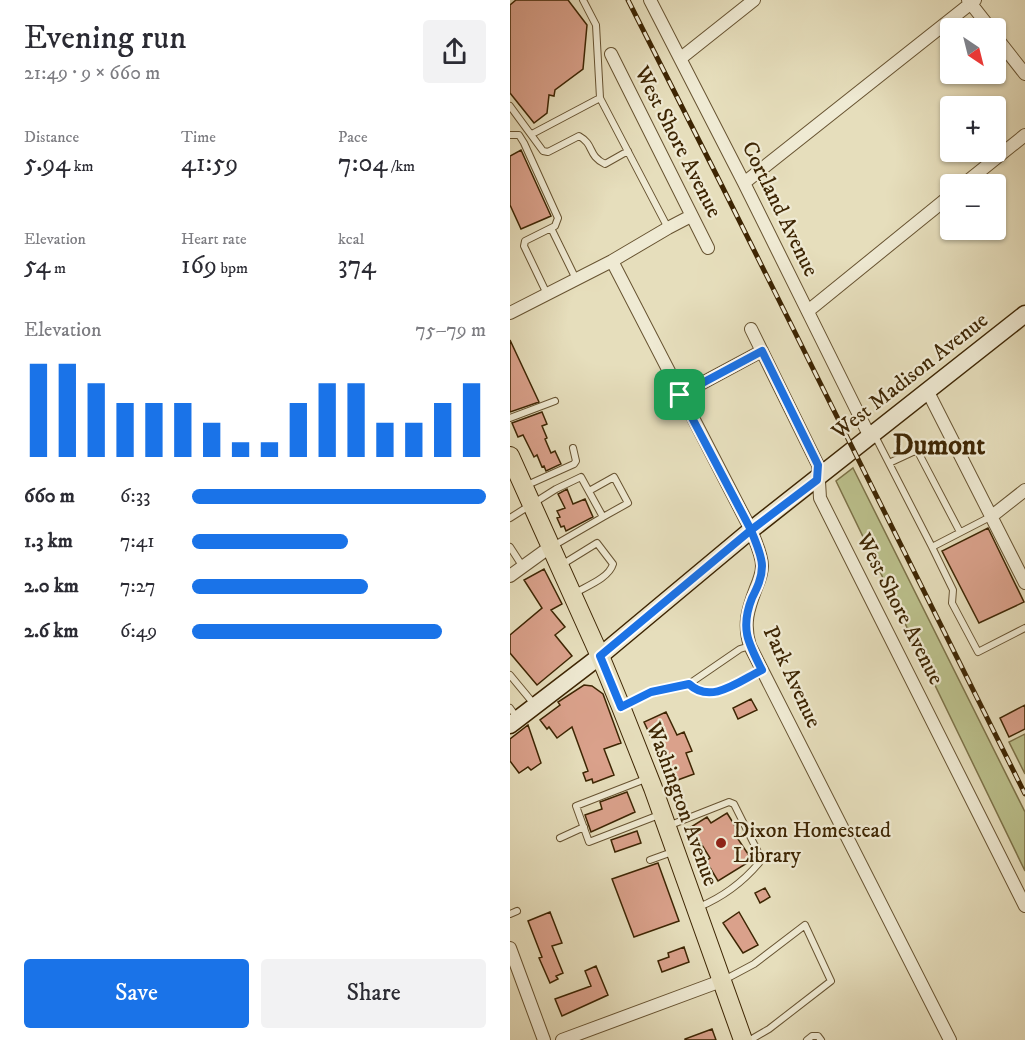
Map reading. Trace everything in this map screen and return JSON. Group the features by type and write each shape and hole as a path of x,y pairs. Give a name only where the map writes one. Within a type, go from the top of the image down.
{"main road":[{"name":"West Madison Avenue","path":"513,718 536,707 751,530 1025,314"},
{"name":"Washington Avenue","path":"510,456 621,707 649,778 743,1040"}],"street":[{"name":"Cortland Avenue","path":"650,0 872,436"},
{"path":"681,58 754,0"},
{"path":"744,183 971,1 983,18"},
{"path":"1006,49 1025,74"},
{"name":"West Shore Avenue","path":"611,54 708,248"},
{"path":"976,174 1025,135"},
{"path":"808,311 940,204"},
{"path":"510,313 612,261 691,216"},
{"name":"Park Avenue","path":"612,261 751,530 762,564 761,577 745,620 745,632 750,646 950,1040"},
{"name":"West Shore Avenue","path":"751,329 818,465 817,480 820,498 1025,906"},
{"path":"680,395 762,351"},
{"path":"928,392 1025,583"},
{"path":"992,516 1025,490"},
{"path":"510,576 550,547"},
{"path":"510,948 544,1040"},
{"path":"562,1040 721,981"}],"lane":[{"path":"583,0 596,25 600,98 668,228"},
{"path":"532,134 600,98"},
{"path":"510,106 543,151 548,152 579,136 587,141 595,159 605,164 628,151"},
{"path":"510,135 519,135 524,143 558,218 555,226 525,241 524,246 547,294"},
{"path":"550,228 576,279"},
{"path":"510,418 555,401"},
{"path":"872,436 889,463 932,547 953,590 952,603 978,652 1025,628"},
{"path":"524,487 574,464 576,461 573,448"},
{"path":"889,463 917,450 960,532"},
{"path":"510,518 556,489 582,477 603,517"},
{"path":"550,547 628,503 614,477 589,491"},
{"path":"932,547 992,516"},
{"path":"559,567 597,543 613,564 606,575 572,595"},
{"path":"510,547 523,567"},
{"path":"621,707 651,692 689,684 740,649 750,646"},
{"path":"689,684 696,691 714,693 762,670"},
{"path":"510,675 536,707"},
{"path":"649,778 576,806 589,842 729,802 734,804 759,854 759,863 731,890 695,908"},
{"path":"560,837 584,827"},
{"path":"650,860 675,851"},
{"path":"721,981 754,964 805,925 831,981 769,1029 750,1040"},
{"path":"807,1040 812,1036 818,1036 821,1040"}],"green space":[{"path":"853,468 1025,812 1025,871 836,481"},
{"path":"1025,734 1025,774 1009,742"}],"building":[{"path":"516,0 568,0 587,25 583,69 555,90 554,96 549,95 547,113 534,123 510,93 510,5"},
{"path":"521,150 551,216 521,229 510,205 510,156"},
{"path":"510,340 539,402 510,412"},
{"path":"542,412 547,424 542,426 547,438 545,439 551,453 555,451 561,464 546,471 537,455 534,457 523,435 518,437 512,423"},
{"path":"567,489 573,504 585,499 593,517 566,531 564,526 561,527 557,511 565,508 558,494"},
{"path":"988,528 1024,602 979,623 942,551"},
{"path":"544,569 562,604 551,610 565,627 555,635 572,656 537,685 510,653 510,635 542,608 524,580"},
{"path":"584,685 592,686 603,694 621,743 604,749 614,775 593,783 592,779 586,781 583,773 588,771 572,727 557,738 540,720 560,705 558,702"},
{"path":"751,699 757,710 738,719 733,708"},
{"path":"1025,705 1025,729 1009,737 1000,718"},
{"path":"666,712 677,735 684,732 692,751 686,753 694,774 675,781 656,732 650,735 644,722"},
{"path":"528,725 541,763 531,770 528,767 519,773 510,761 510,739"},
{"path":"627,792 635,812 591,832 585,815 602,809 600,802"},
{"name":"Dixon Homestead Library","path":"727,813 740,834 736,836 752,860 718,881 706,861 710,858 691,827 707,817 711,823"},
{"path":"637,831 641,843 615,852 611,840"},
{"path":"658,863 679,921 634,937 612,879"},
{"path":"765,888 770,897 760,903 755,893"},
{"path":"550,912 562,943 552,946 563,973 556,976 558,979 550,983 539,958 542,957 528,921"},
{"path":"739,912 758,945 743,953 723,923"},
{"path":"684,947 689,962 662,972 658,961 669,957 668,953"},
{"path":"596,966 608,995 562,1016 555,999 591,986 585,971"},
{"path":"712,1029 716,1040 685,1040 685,1039"}],"railway":[{"path":"628,0 1025,794"}],"place":[{"name":"Dixon Homestead Library","path":"721,843"}],"district":[{"name":"Dumont","path":"939,445"}],"route":[{"path":"680,395 751,530 600,656 621,707 651,692 689,684 696,691 714,693 762,670 745,632 745,620 761,577 762,564 751,530 817,480 818,465 762,351 680,395"}]}
